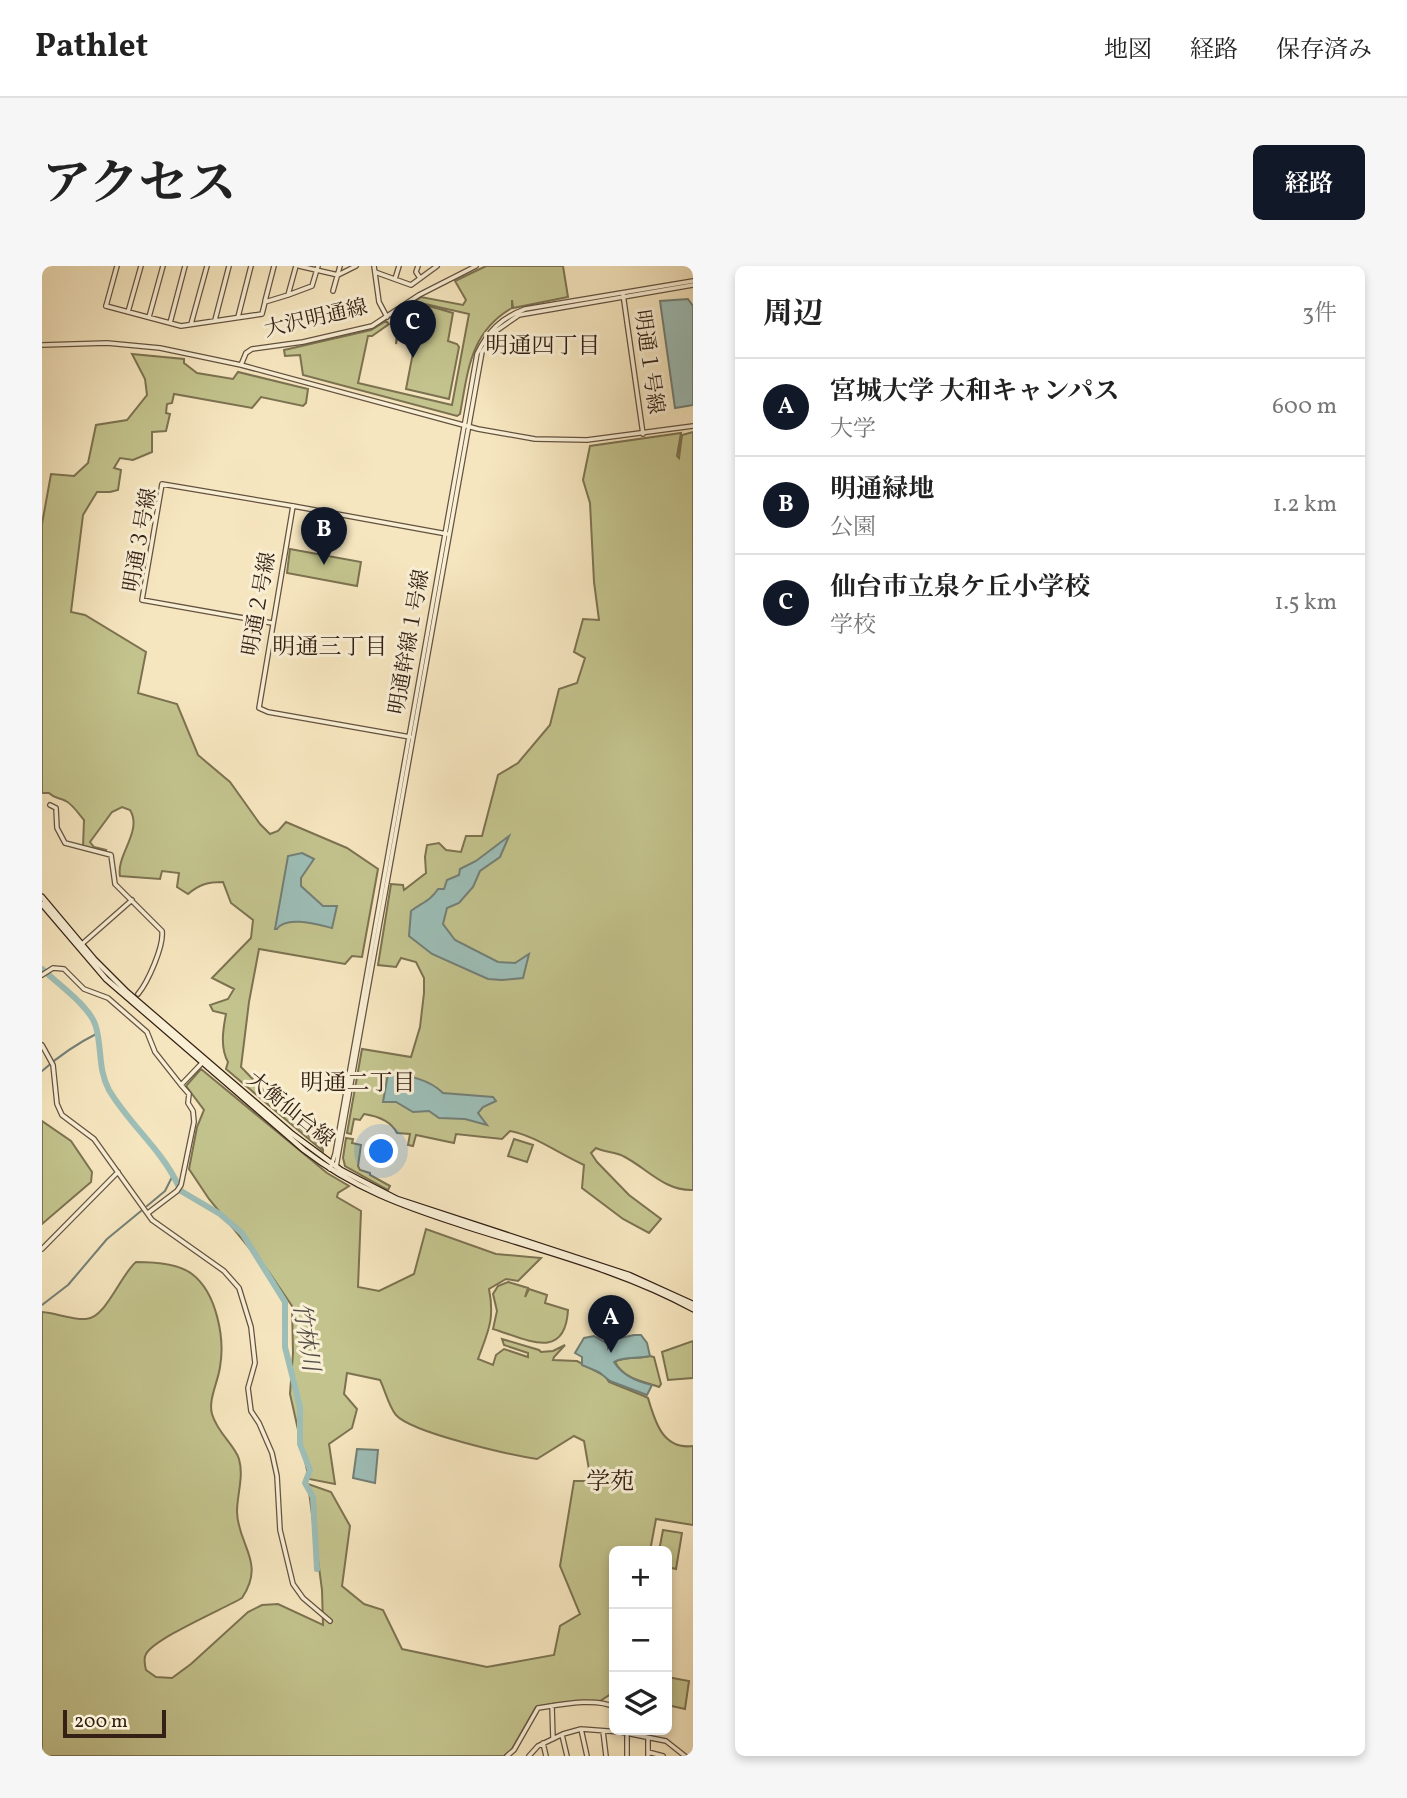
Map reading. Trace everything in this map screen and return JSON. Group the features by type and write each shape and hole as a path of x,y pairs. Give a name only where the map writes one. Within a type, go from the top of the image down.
{"main road":[{"name":"大衡仙台線","path":"42,897 82,944 137,1000 333,1168"},
{"name":"大衡仙台線","path":"42,904 106,979 202,1063 333,1168 394,1202 611,1273 693,1306"}],"street":[{"path":"117,266 106,306 181,326 262,314 274,266"},
{"path":"128,312 141,266"},
{"path":"149,317 163,266"},
{"path":"170,323 185,266"},
{"path":"191,324 207,266"},
{"path":"215,320 229,266"},
{"path":"238,317 251,266"},
{"path":"288,295 298,266 317,268 338,275 356,266"},
{"path":"333,290 340,266"},
{"path":"374,266 379,302 387,317"},
{"path":"395,279 399,266"},
{"path":"418,266 416,272 420,278"},
{"path":"375,272 411,285 437,266"},
{"name":"大沢明通線","path":"240,366 246,353 252,349 303,342 372,326 419,295 476,266"},
{"path":"265,302 312,286 317,268"},
{"path":"623,295 693,283"},
{"name":"明通幹線１号線","path":"333,1168 466,425 482,352 496,331 519,315 623,295"},
{"name":"明通１号線","path":"623,295 643,434"},
{"path":"42,345 129,344 160,348 514,436 558,441 587,440 693,426"},
{"name":"明通３号線","path":"272,623 142,600 162,484 293,506"},
{"path":"293,506 447,534"},
{"name":"明通２号線","path":"293,506 258,704 260,710 411,737"},
{"path":"50,805 56,808 57,828 65,843 111,855 115,884 159,926 163,936 145,984 138,994"},
{"path":"82,944 132,900"},
{"path":"42,975 52,968 64,969 83,989 108,998 147,1032 155,1052 189,1094 188,1103 194,1120 181,1185 148,1213"},
{"path":"123,1011 128,1006"},
{"path":"42,1045 54,1068 60,1113 94,1139 152,1220 224,1271 239,1288 252,1337 255,1363 248,1388 251,1410 272,1453 277,1476 280,1530 293,1584 303,1598 330,1621"},
{"path":"181,1085 202,1063"},
{"path":"42,1249 118,1172"},
{"path":"507,1756 514,1750 538,1708 578,1703 609,1704"},
{"path":"552,1706 553,1739"},
{"path":"581,1730 587,1756"},
{"path":"529,1756 543,1744 562,1735 581,1730 609,1731"},
{"path":"603,1731 606,1756"},
{"path":"562,1735 567,1756"},
{"path":"624,1735 627,1756"},
{"path":"636,1735 666,1741 685,1756"},
{"path":"648,1738 648,1754 663,1756"},
{"path":"543,1744 546,1756"}],"green space":[{"path":"486,266 563,266 568,297 513,308 512,300 512,308 487,329 479,341 469,368 460,414 457,416 303,375 300,355 285,356 284,350 371,330 386,321 389,324 368,336 358,383 452,405 469,314 421,303 402,317 396,344 397,329 391,318 421,297 463,305 466,300 455,281"},
{"path":"422,304 453,313 448,341 459,347 449,399 406,389 417,332 404,329 408,314"},
{"path":"132,354 184,359 184,363 197,373 233,379 238,372 308,389 303,406 261,397 252,408 174,394 172,403 167,404 166,413 170,414 166,431 152,432 152,452 133,460 120,458 114,468 121,470 118,490 97,492 83,515 71,612 85,615 146,652 138,693 177,704 198,755 230,782 270,834 278,831 286,822 347,848 378,869 362,957 352,956 345,964 259,949 241,1067 323,1151 226,1069 228,1062 223,1038 226,1014 213,1011 210,1005 228,999 234,989 212,978 251,938 253,920 231,903 223,882 204,884 188,894 177,887 179,873 162,871 160,879 120,876 133,826 130,810 122,807 112,812 90,842 94,847 106,850 105,852 83,847 84,820 66,801 49,793 42,793 42,524 51,474 74,476 88,463 96,425 127,420 147,395 145,379"},
{"path":"693,432 693,1190 664,1183 620,1155 596,1148 591,1153 629,1195 661,1219 649,1233 623,1219 582,1188 584,1165 520,1133 510,1131 502,1139 456,1134 454,1143 416,1135 413,1146 408,1145 410,1134 397,1133 383,1120 364,1114 360,1120 354,1119 351,1134 347,1133 362,1049 411,1057 420,1027 424,978 416,962 401,958 396,967 378,965 391,884 403,885 404,890 426,873 427,845 439,843 446,850 461,852 466,836 482,836 498,775 518,763 550,725 559,689 577,683 585,658 574,652 583,619 599,620 590,503 583,480 590,446 681,433 677,456 679,458 682,435"},
{"path":"290,549 361,562 357,586 287,573"},
{"path":"201,1069 327,1173 349,1186 338,1193 337,1197 361,1211 358,1287 379,1291 414,1274 426,1229 496,1254 541,1258 518,1281 506,1279 489,1289 491,1317 478,1359 493,1365 496,1355 504,1349 528,1357 528,1353 504,1345 502,1339 541,1352 553,1351 565,1345 553,1360 577,1361 605,1376 609,1382 648,1398 657,1425 667,1439 674,1444 693,1446 693,1525 656,1519 651,1546 609,1546 609,1695 600,1701 536,1707 512,1749 504,1756 42,1756 42,1312 81,1319 93,1317 107,1304 136,1262 165,1264 186,1270 201,1282 213,1304 220,1330 221,1356 211,1409 218,1427 239,1459 241,1479 238,1524 251,1564 249,1585 242,1598 175,1632 152,1647 145,1656 146,1670 156,1677 172,1678 248,1612 262,1605 278,1604 323,1625 322,1590 308,1484 331,1492 350,1526 342,1586 364,1604 383,1610 402,1649 487,1667 554,1655 560,1626 580,1614 560,1566 574,1481 591,1481 584,1441 574,1436 537,1459 441,1436 406,1422 396,1415 380,1380 347,1373 344,1394 357,1409 352,1428 329,1444 335,1484 309,1479 290,1394 292,1306 189,1169 197,1127 204,1110 186,1086"},
{"path":"42,1121 71,1141 92,1172 91,1182 42,1224"},
{"path":"346,1138 361,1145 358,1166 360,1170 390,1186 388,1190 345,1166 343,1158"},
{"path":"514,1139 533,1145 527,1162 508,1156"},
{"path":"508,1282 528,1288 525,1297 529,1289 547,1295 545,1303 568,1310 560,1336 552,1342 542,1343 493,1329 497,1311 493,1294 498,1286"},
{"path":"693,1341 693,1378 668,1380 662,1352"},
{"path":"654,1357 661,1384 659,1387 628,1376 615,1362 622,1359"},
{"path":"663,1530 682,1533 676,1569 672,1568 672,1546 660,1546"},
{"path":"672,1678 689,1681 685,1709 672,1706"}],"water":[{"path":"688,299 693,306 693,405 675,408 660,301"},
{"path":"509,836 500,857 480,871 473,887 459,903 447,908 443,924 455,940 498,962 515,963 529,954 523,978 488,979 432,954 409,936 411,911 438,889 444,889 447,880 459,875 460,869 476,861"},
{"path":"302,853 314,859 301,878 301,886 323,906 337,906 332,928 295,922 275,929 288,856"},
{"path":"388,1074 418,1079 443,1093 493,1097 496,1101 483,1107 478,1113 487,1125 465,1119 439,1118 429,1111 413,1112 396,1102 383,1102"},
{"path":"641,1335 647,1343 650,1356 614,1362 621,1371 652,1385 647,1395 610,1381 599,1372 582,1365 582,1357 575,1353 584,1338 594,1336 608,1344 608,1348 616,1339"},
{"path":"357,1449 378,1450 375,1483 353,1478"}],"waterway":[{"name":"竹林川","path":"42,969 88,1011 96,1027 103,1075 109,1090 163,1160 178,1185"},
{"path":"42,1071 68,1050 98,1033"},
{"path":"147,1206 165,1191 173,1175"},
{"name":"竹林川","path":"181,1191 220,1214 242,1233 285,1302 285,1347 300,1407 300,1444 310,1470 305,1483 313,1497 317,1569"},
{"path":"42,1305 68,1285 107,1239 141,1211"}],"place":[{"name":"仙台市立泉ケ丘小学校","path":"413,358"},
{"name":"明通緑地","path":"324,565"},
{"name":"宮城大学 大和キャンパス","path":"611,1353"}],"district":[{"name":"明通四丁目","path":"543,347"},
{"name":"明通三丁目","path":"330,648"},
{"name":"明通二丁目","path":"358,1084"},
{"name":"学苑","path":"610,1483"}]}
